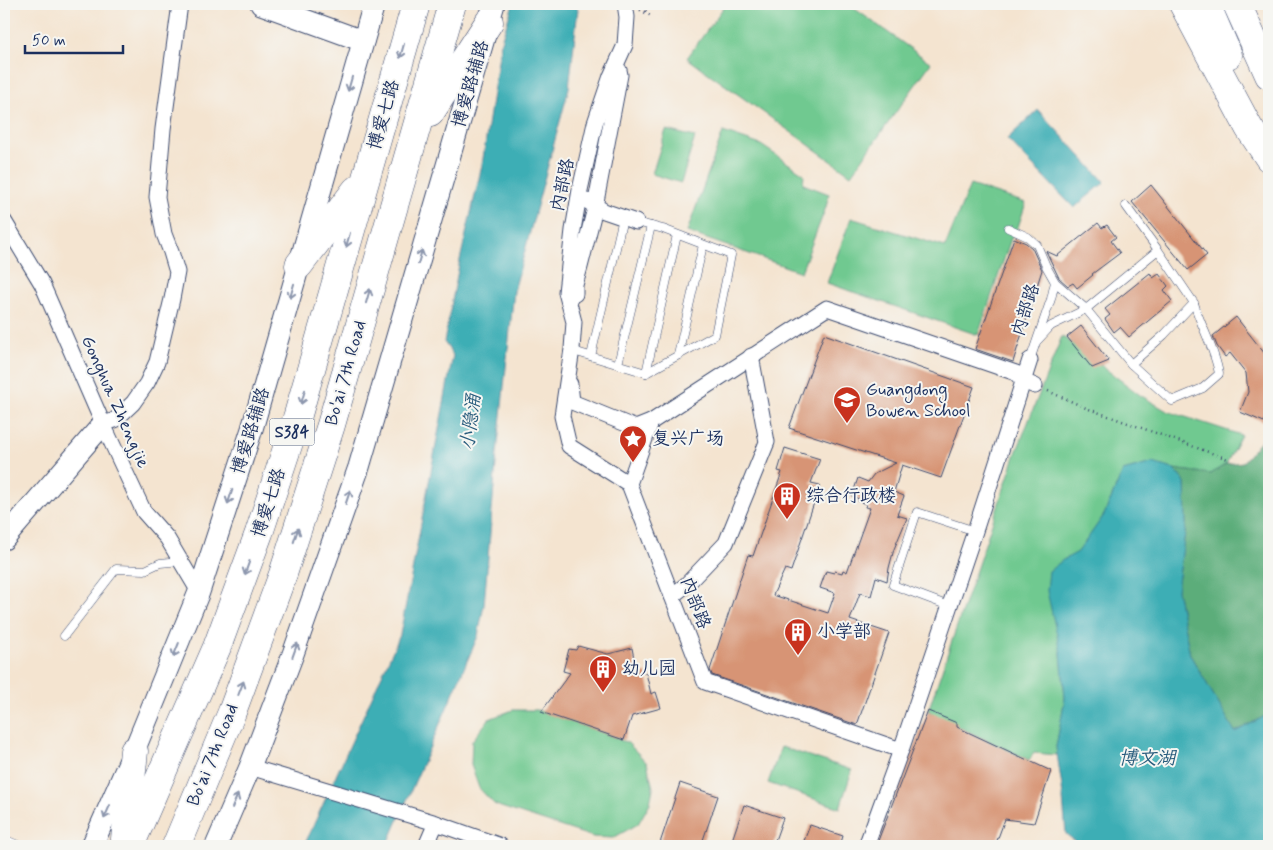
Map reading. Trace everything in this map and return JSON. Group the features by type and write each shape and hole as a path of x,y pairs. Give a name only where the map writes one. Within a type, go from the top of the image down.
{"highway":[{"name":"博爱七路","path":"130,846 217,647 259,533 297,418 416,4"},
{"name":"Bo'ai 7th Road","path":"176,846 232,712 283,574 331,425 452,4"},
{"path":"1183,4 1249,128 1269,158"},
{"path":"1206,4 1223,44 1269,138"},
{"path":"1237,4 1269,75"},
{"path":"414,138 492,13"},
{"path":"299,264 366,177"},
{"path":"124,846 134,751"}],"street":[{"path":"4,539 102,424 115,420 133,402 147,384 157,362 172,300 176,272 164,234 157,197 163,129 180,4"},
{"path":"262,4 363,41"},
{"name":"博爱路辅路","path":"92,846 134,751 199,592 252,429 374,4"},
{"name":"内部路","path":"574,322 566,292 573,230 595,122 611,76 625,45 627,17 625,4"},
{"name":"博爱路辅路","path":"216,846 250,767 294,654 359,467 492,13"},
{"name":"内部路","path":"619,60 620,76 595,206 575,285 572,349 562,416 569,446 629,484 705,682 901,750"},
{"path":"579,196 604,211 637,222"},
{"name":"Gonghua Zhengjie","path":"4,221 42,284 102,424 144,512 167,538 199,592"},
{"name":"内部路","path":"568,369 572,402 636,428 651,422 827,308 1016,373 1029,383"},
{"path":"672,596 686,585 726,543 767,442 751,356"},
{"path":"866,846 901,750 975,530 1029,383 1030,360"},
{"path":"629,484 651,422"},
{"path":"250,767 431,822 501,846"},
{"path":"426,846 431,822"}],"lane":[{"name":"内部路","path":"1054,282 1086,309 1131,364 1172,401 1203,388 1220,374 1217,360 1198,318 1194,303 1126,206"},
{"path":"572,349 646,373 714,335 731,255 637,222"},
{"path":"591,356 637,222"},
{"path":"618,364 637,222"},
{"path":"1008,228 1028,237 1037,245 1054,282"},
{"path":"646,373 677,235"},
{"path":"678,355 703,245"},
{"path":"1036,341 1051,326 1086,309 1158,250"},
{"name":"内部路","path":"1030,360 1051,299 1054,282"},
{"path":"1131,364 1164,335 1194,303"},
{"path":"949,606 893,585 917,512 975,530"},
{"path":"64,636 116,569 145,570 160,563 181,561"},
{"path":"4,839 20,846"}],"path":[{"path":"635,4 639,9 650,15"},
{"path":"1029,383 1086,408 1228,459"}],"green space":[{"path":"726,4 848,4 931,63 851,175 687,58"},
{"path":"666,130 695,137 681,183 652,174"},
{"path":"723,132 761,145 804,174 803,184 829,194 826,207 801,272 687,232"},
{"path":"970,185 1026,203 1017,230 1012,236 978,335 827,283 851,218 945,247"},
{"path":"1062,336 1140,395 1167,411 1241,435 1226,464 1211,474 1173,469 1152,463 1123,471 1104,515 1078,553 1063,560 1061,653 1065,698 1056,747 1057,755 1034,753 1029,760 928,711 1016,453"},
{"path":"1269,430 1269,714 1235,732 1190,655 1177,590 1186,525 1185,482 1173,469 1211,474 1226,464 1243,462"},
{"path":"513,710 537,710 628,743 647,763 653,788 650,803 638,824 613,838 593,837 494,804 479,788 471,765 472,741 489,719"},
{"path":"781,747 852,770 840,808 768,783"}],"water":[{"name":"小隐涌","path":"513,4 574,4 578,9 569,88 514,291 496,463 484,605 478,636 387,846 304,846 400,635 453,355 444,342 460,260 482,165 501,41"},
{"path":"1038,110 1105,182 1074,208 1007,139"},
{"name":"博文湖","path":"1152,463 1173,469 1185,482 1186,525 1177,590 1190,655 1235,732 1269,714 1269,846 1081,846 1066,834 1056,747 1065,698 1061,653 1047,591 1049,571 1063,560 1078,552 1104,515 1123,471"}],"building":[{"path":"1151,185 1207,255 1188,270 1132,202"},
{"path":"1098,223 1102,228 1107,225 1116,237 1111,241 1120,253 1077,288 1073,283 1068,286 1059,278 1046,251 1057,256"},
{"path":"1014,238 1032,248 1042,270 1013,362 975,349"},
{"path":"1150,273 1153,278 1159,274 1168,286 1164,290 1172,301 1129,337 1120,327 1114,332 1105,319 1110,315 1105,309"},
{"path":"1236,317 1269,359 1269,411 1264,422 1240,412 1248,392 1246,373 1230,353 1225,357 1213,336"},
{"path":"1081,326 1109,361 1092,368 1067,337"},
{"path":"824,334 974,387 941,478 902,465 894,492 904,496 897,515 907,518 894,549 887,581 876,577 871,596 860,593 850,620 889,633 857,725 712,675 710,670 748,555 753,556 782,472 778,471 785,448 820,459 811,483 820,485 791,571 785,569 773,595 828,613 835,593 820,588 826,571 842,573 843,570 847,572 870,508 865,507 866,504 852,496 858,478 868,482 874,474 896,463 789,428"},
{"name":"幼儿园","path":"578,646 608,654 632,648 637,674 646,673 651,694 656,692 661,708 632,716 624,740 541,712 570,673 563,671 569,649 576,650"},
{"path":"928,711 957,723 957,727 1051,771 1034,823 1005,819 995,846 876,846"},
{"path":"680,783 718,796 701,846 659,846"},
{"path":"744,805 783,818 773,846 730,846"},
{"path":"810,825 843,836 840,846 802,846"}],"place":[{"name":"Guangdong Bowen School","path":"847,424"},
{"name":"复兴广场","path":"633,463"},
{"name":"综合行政楼","path":"787,520"},
{"name":"小学部","path":"798,656"},
{"name":"幼儿园","path":"603,693"}]}
